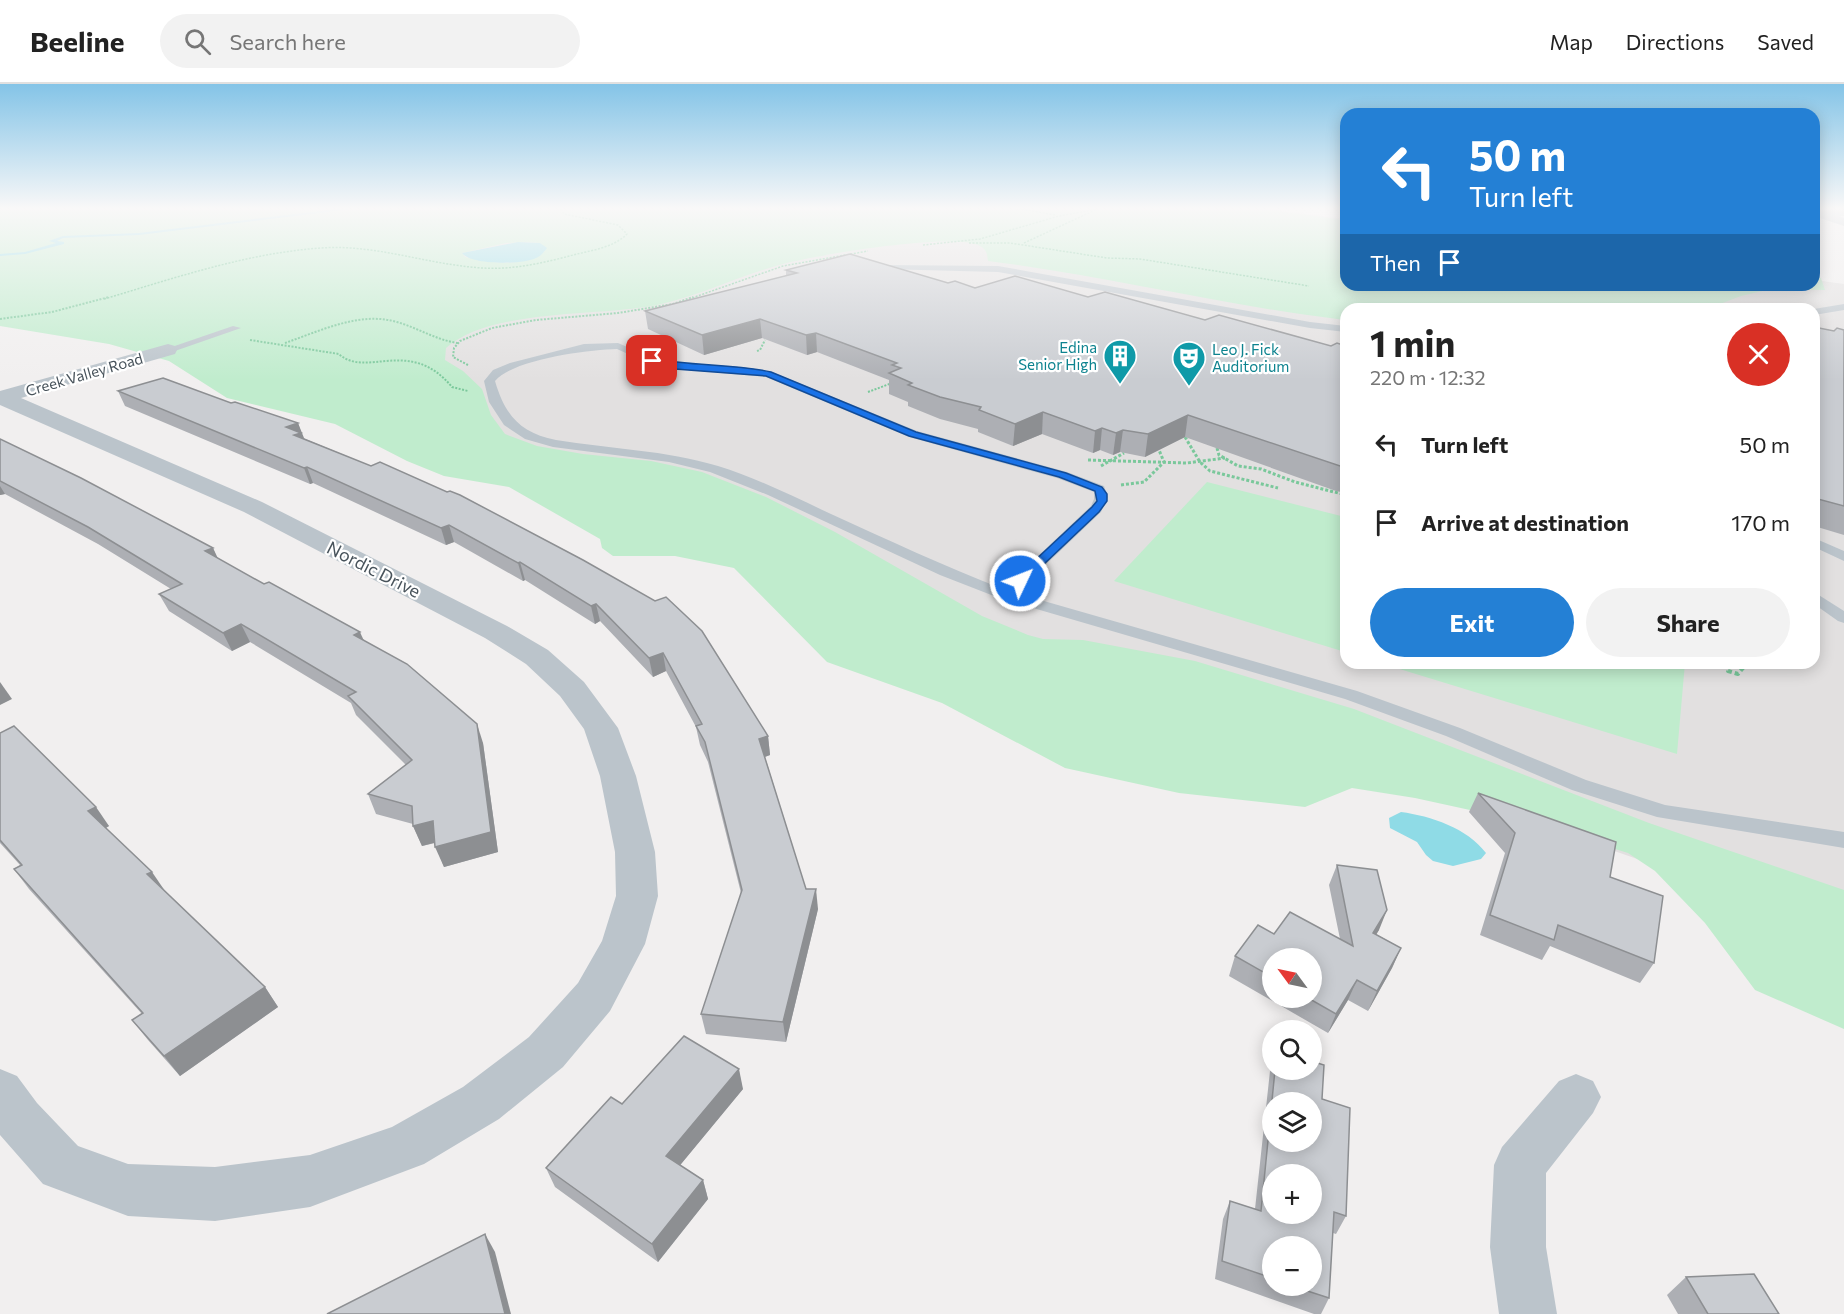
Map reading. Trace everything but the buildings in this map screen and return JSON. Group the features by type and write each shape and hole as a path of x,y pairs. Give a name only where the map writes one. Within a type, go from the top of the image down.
{"street":[{"name":"Creek Valley Road","path":"1,398 168,350"},
{"name":"Nordic Drive","path":"0,1092 19,1120 61,1166 128,1190 215,1194 310,1181 406,1146 481,1103 546,1052 594,997 623,944 637,896 635,852 618,776 601,728 572,689 537,657 485,627 253,507 1,398"},
{"path":"1528,1314 1518,1247 1520,1166 1576,1097"}],"lane":[{"path":"883,267 998,269 1310,325 1340,328"},
{"path":"1820,311 1844,307"},
{"path":"168,350 236,328"},
{"path":"1005,595 1096,509 1102,501 1099,489 1062,475 913,434 768,374 751,370 675,366 652,361 618,346 584,347 504,368 489,381 495,402 508,422 529,435 553,443 669,458 714,469 773,492 945,572 1005,595 1350,694 1453,732 1579,785 1664,812 1844,840"},
{"path":"1820,545 1844,557"},
{"path":"1820,601 1844,618"}],"path":[{"path":"0,319 54,312 228,265"},
{"path":"463,265 504,268 529,265"},
{"path":"468,365 453,357 454,348 476,334 514,323 628,312 685,300 786,265"},
{"path":"1180,265 1310,286"},
{"path":"685,300 695,302"},
{"path":"282,343 368,317 395,321 436,338 459,343"},
{"path":"208,337 226,335 282,343 339,354 342,358 356,362 386,358 404,359 431,369 448,380 455,389 493,394"},
{"path":"859,395 894,382"},
{"path":"1185,437 1200,462 1210,471 1278,488"},
{"path":"1216,448 1219,455 1238,465 1260,469 1295,482 1340,493"},
{"path":"1099,489 1144,482 1164,462 1159,450"},
{"path":"1728,669 1738,674 1742,669"}],"shaded area":[{"path":"68,265 1340,265 1340,291 1820,291 1820,281 1844,284 1844,931 162,345"}],"green space":[{"path":"0,265 779,265 657,305 546,316 490,326 466,335 446,348 445,360 463,371 482,389 491,415 505,434 537,446 583,454 651,461 702,472 766,497 835,532 982,616 1028,635 1043,639 1083,640 1195,661 1354,709 1649,823 1844,890 1844,1029 1755,990 1705,923 1655,871 1628,853 1538,825 1415,798 1352,788 1305,807 1179,793 1065,768 942,703 827,662 734,568 675,556 613,556 602,548 600,539 509,487 444,476 407,461 335,424 227,398 169,361 109,344 0,326"},
{"path":"1021,265 1340,265 1340,291 1762,291 1723,303 1340,303 1340,319 1256,307"},
{"path":"1820,278 1821,278 1825,290 1820,290"},
{"path":"1207,482 1340,516 1340,650 1114,581"},
{"path":"1400,669 1684,669 1677,754"}],"water":[{"path":"1401,812 1436,820 1459,830 1486,853 1481,859 1453,866 1433,861 1417,842 1390,828 1389,818"}],"place":[{"name":"Edina Senior High","path":"1120,385"},
{"name":"Leo J. Fick Auditorium","path":"1189,387"}],"route":[{"path":"652,361 675,366 751,370 768,374 913,434 1062,475 1099,489 1102,501 1096,509 1020,581"}]}
